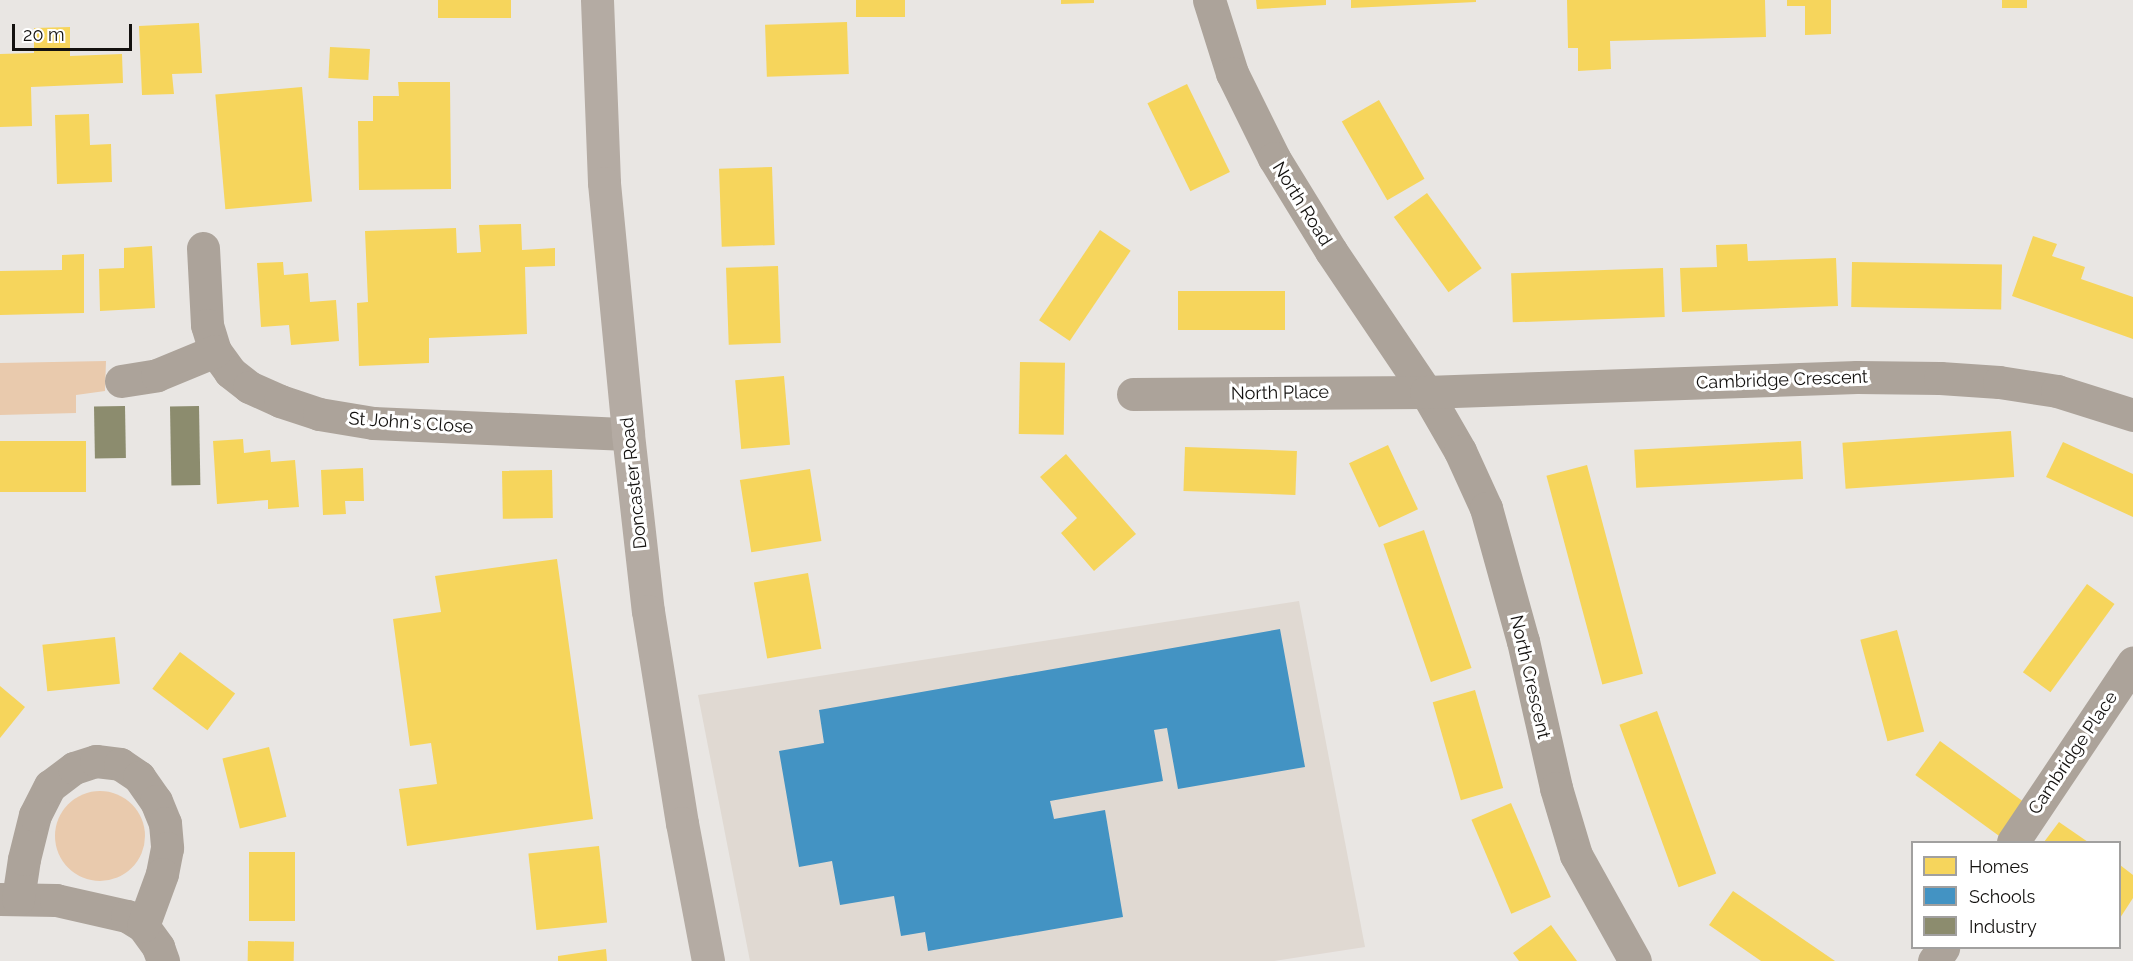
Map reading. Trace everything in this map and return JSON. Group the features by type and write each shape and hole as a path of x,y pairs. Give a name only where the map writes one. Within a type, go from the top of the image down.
{"street":[{"name":"Doncaster Road","path":"597,0 604,183 648,611 682,823 708,961"},
{"name":"North Road","path":"1209,0 1232,73 1274,158 1331,251 1426,392"},
{"name":"St John's Close","path":"203,248 206,316 215,351 230,372 249,387 279,401 319,414 373,423 628,434"},
{"path":"121,381 157,375 215,351"},
{"name":"Cambridge Crescent","path":"1426,392 1857,377 1940,378 1999,382 2057,391 2133,415"},
{"name":"North Place","path":"1133,394 1426,392"},
{"name":"North Crescent","path":"1426,392 1460,451 1486,508 1523,641 1556,788 1576,855 1635,961"},
{"name":"Cambridge Place","path":"2014,841 2133,663"},
{"path":"143,926 162,874 167,848 165,823 156,801 139,777 120,764 96,761 74,768 50,786 35,816 9,899 56,900 127,916 143,926 158,947 163,961"}],"shaded area":[{"path":"106,361 105,391 76,395 76,413 0,415 0,363"},
{"path":"1299,601 1365,947 1274,961 750,961 698,695"},
{"path":"91,791 109,791 125,798 138,811 145,827 145,845 138,861 125,874 109,881 91,881 75,874 62,861 55,845 55,827 62,811 75,798"}],"building: Homes":[{"path":"438,0 511,0 511,18 438,18"},
{"path":"856,0 905,0 905,17 856,17"},
{"path":"1061,0 1094,0 1094,3 1061,4"},
{"path":"1256,0 1326,0 1326,5 1257,9"},
{"path":"1351,0 1476,0 1476,2 1351,8"},
{"path":"1567,0 1765,0 1766,37 1610,41 1611,69 1578,71 1578,48 1568,48"},
{"path":"1787,0 1831,0 1831,34 1805,35 1805,6 1787,6"},
{"path":"2002,0 2027,0 2027,8 2002,8"},
{"path":"847,22 849,74 767,77 765,25"},
{"path":"199,23 202,73 172,74 174,94 142,95 139,26"},
{"path":"70,27 70,56 122,54 123,83 31,87 32,126 0,127 0,54 34,53 34,28"},
{"path":"330,47 370,49 368,80 328,78"},
{"path":"398,82 450,82 451,189 359,190 358,121 373,121 373,96 399,96"},
{"path":"1187,84 1230,172 1190,191 1147,103"},
{"path":"302,87 312,202 225,209 215,95"},
{"path":"1379,100 1424,179 1387,200 1342,122"},
{"path":"89,114 90,145 111,144 112,182 57,184 55,115"},
{"path":"772,167 775,245 722,247 719,169"},
{"path":"1427,193 1482,268 1448,292 1394,217"},
{"path":"521,224 522,250 555,248 555,266 525,267 527,334 429,338 429,363 359,366 357,303 368,302 365,231 456,228 457,253 481,252 479,225"},
{"path":"1100,230 1131,251 1070,341 1039,320"},
{"path":"2033,236 2057,244 2052,256 2085,267 2081,279 2133,297 2133,339 2012,296"},
{"path":"1747,244 1748,261 1836,258 1838,306 1682,312 1680,268 1717,267 1716,245"},
{"path":"152,246 155,308 100,311 99,269 124,268 124,248"},
{"path":"84,254 84,313 0,315 0,271 62,270 62,255"},
{"path":"283,262 284,275 308,273 310,302 336,300 339,341 291,345 289,325 261,327 257,263"},
{"path":"1852,262 2002,265 2001,310 1851,307"},
{"path":"778,266 781,343 729,345 726,268"},
{"path":"1663,268 1665,317 1513,322 1511,273"},
{"path":"1178,291 1285,291 1285,330 1178,330"},
{"path":"1020,362 1065,363 1064,435 1019,434"},
{"path":"784,376 790,445 741,449 735,380"},
{"path":"2011,431 2014,477 1846,489 1842,443"},
{"path":"243,439 244,453 270,450 271,462 295,460 299,507 268,509 268,500 217,504 213,441"},
{"path":"0,441 86,441 86,492 0,492"},
{"path":"1801,441 1803,479 1636,488 1634,450"},
{"path":"2063,442 2133,474 2133,517 2046,477"},
{"path":"1388,445 1418,509 1379,528 1349,463"},
{"path":"1185,447 1297,451 1295,495 1183,491"},
{"path":"1066,454 1136,534 1094,571 1061,533 1077,518 1040,477"},
{"path":"1587,465 1643,674 1602,685 1546,476"},
{"path":"363,468 364,501 345,501 346,514 323,515 321,470"},
{"path":"810,469 821,541 751,552 740,480"},
{"path":"552,470 553,518 503,519 502,471"},
{"path":"1424,530 1472,668 1431,682 1383,544"},
{"path":"557,559 593,819 407,846 399,789 437,784 431,743 410,746 393,619 441,612 435,576"},
{"path":"808,573 821,649 767,658 754,583"},
{"path":"2087,584 2115,604 2050,692 2023,672"},
{"path":"1897,630 1924,731 1887,741 1860,640"},
{"path":"115,637 120,684 47,691 42,645"},
{"path":"180,652 235,694 207,730 152,689"},
{"path":"0,686 25,707 0,738"},
{"path":"1475,690 1503,788 1461,800 1433,702"},
{"path":"1657,711 1716,874 1679,887 1619,725"},
{"path":"1940,741 2025,803 2000,837 1915,775"},
{"path":"269,747 286,817 240,828 222,759"},
{"path":"1511,803 1551,897 1511,914 1471,820"},
{"path":"2059,822 2087,841 2045,841"},
{"path":"599,846 607,923 536,930 528,853"},
{"path":"249,852 295,852 295,921 249,921"},
{"path":"2121,866 2133,875 2133,898 2121,916"},
{"path":"1733,891 1835,961 1761,961 1709,925"},
{"path":"1551,925 1577,961 1519,961 1513,953"},
{"path":"248,941 294,942 294,961 248,961"},
{"path":"606,949 607,961 558,961 558,956"}],"building: Schools":[{"path":"1280,629 1305,767 1178,789 1167,728 1154,730 1163,781 1050,801 1054,819 1105,810 1123,917 928,951 925,932 901,936 894,896 840,905 832,861 799,867 779,751 824,743 819,710"}],"building: Industry":[{"path":"125,406 126,458 95,459 94,407"},
{"path":"199,406 200,485 171,485 170,407"}]}
